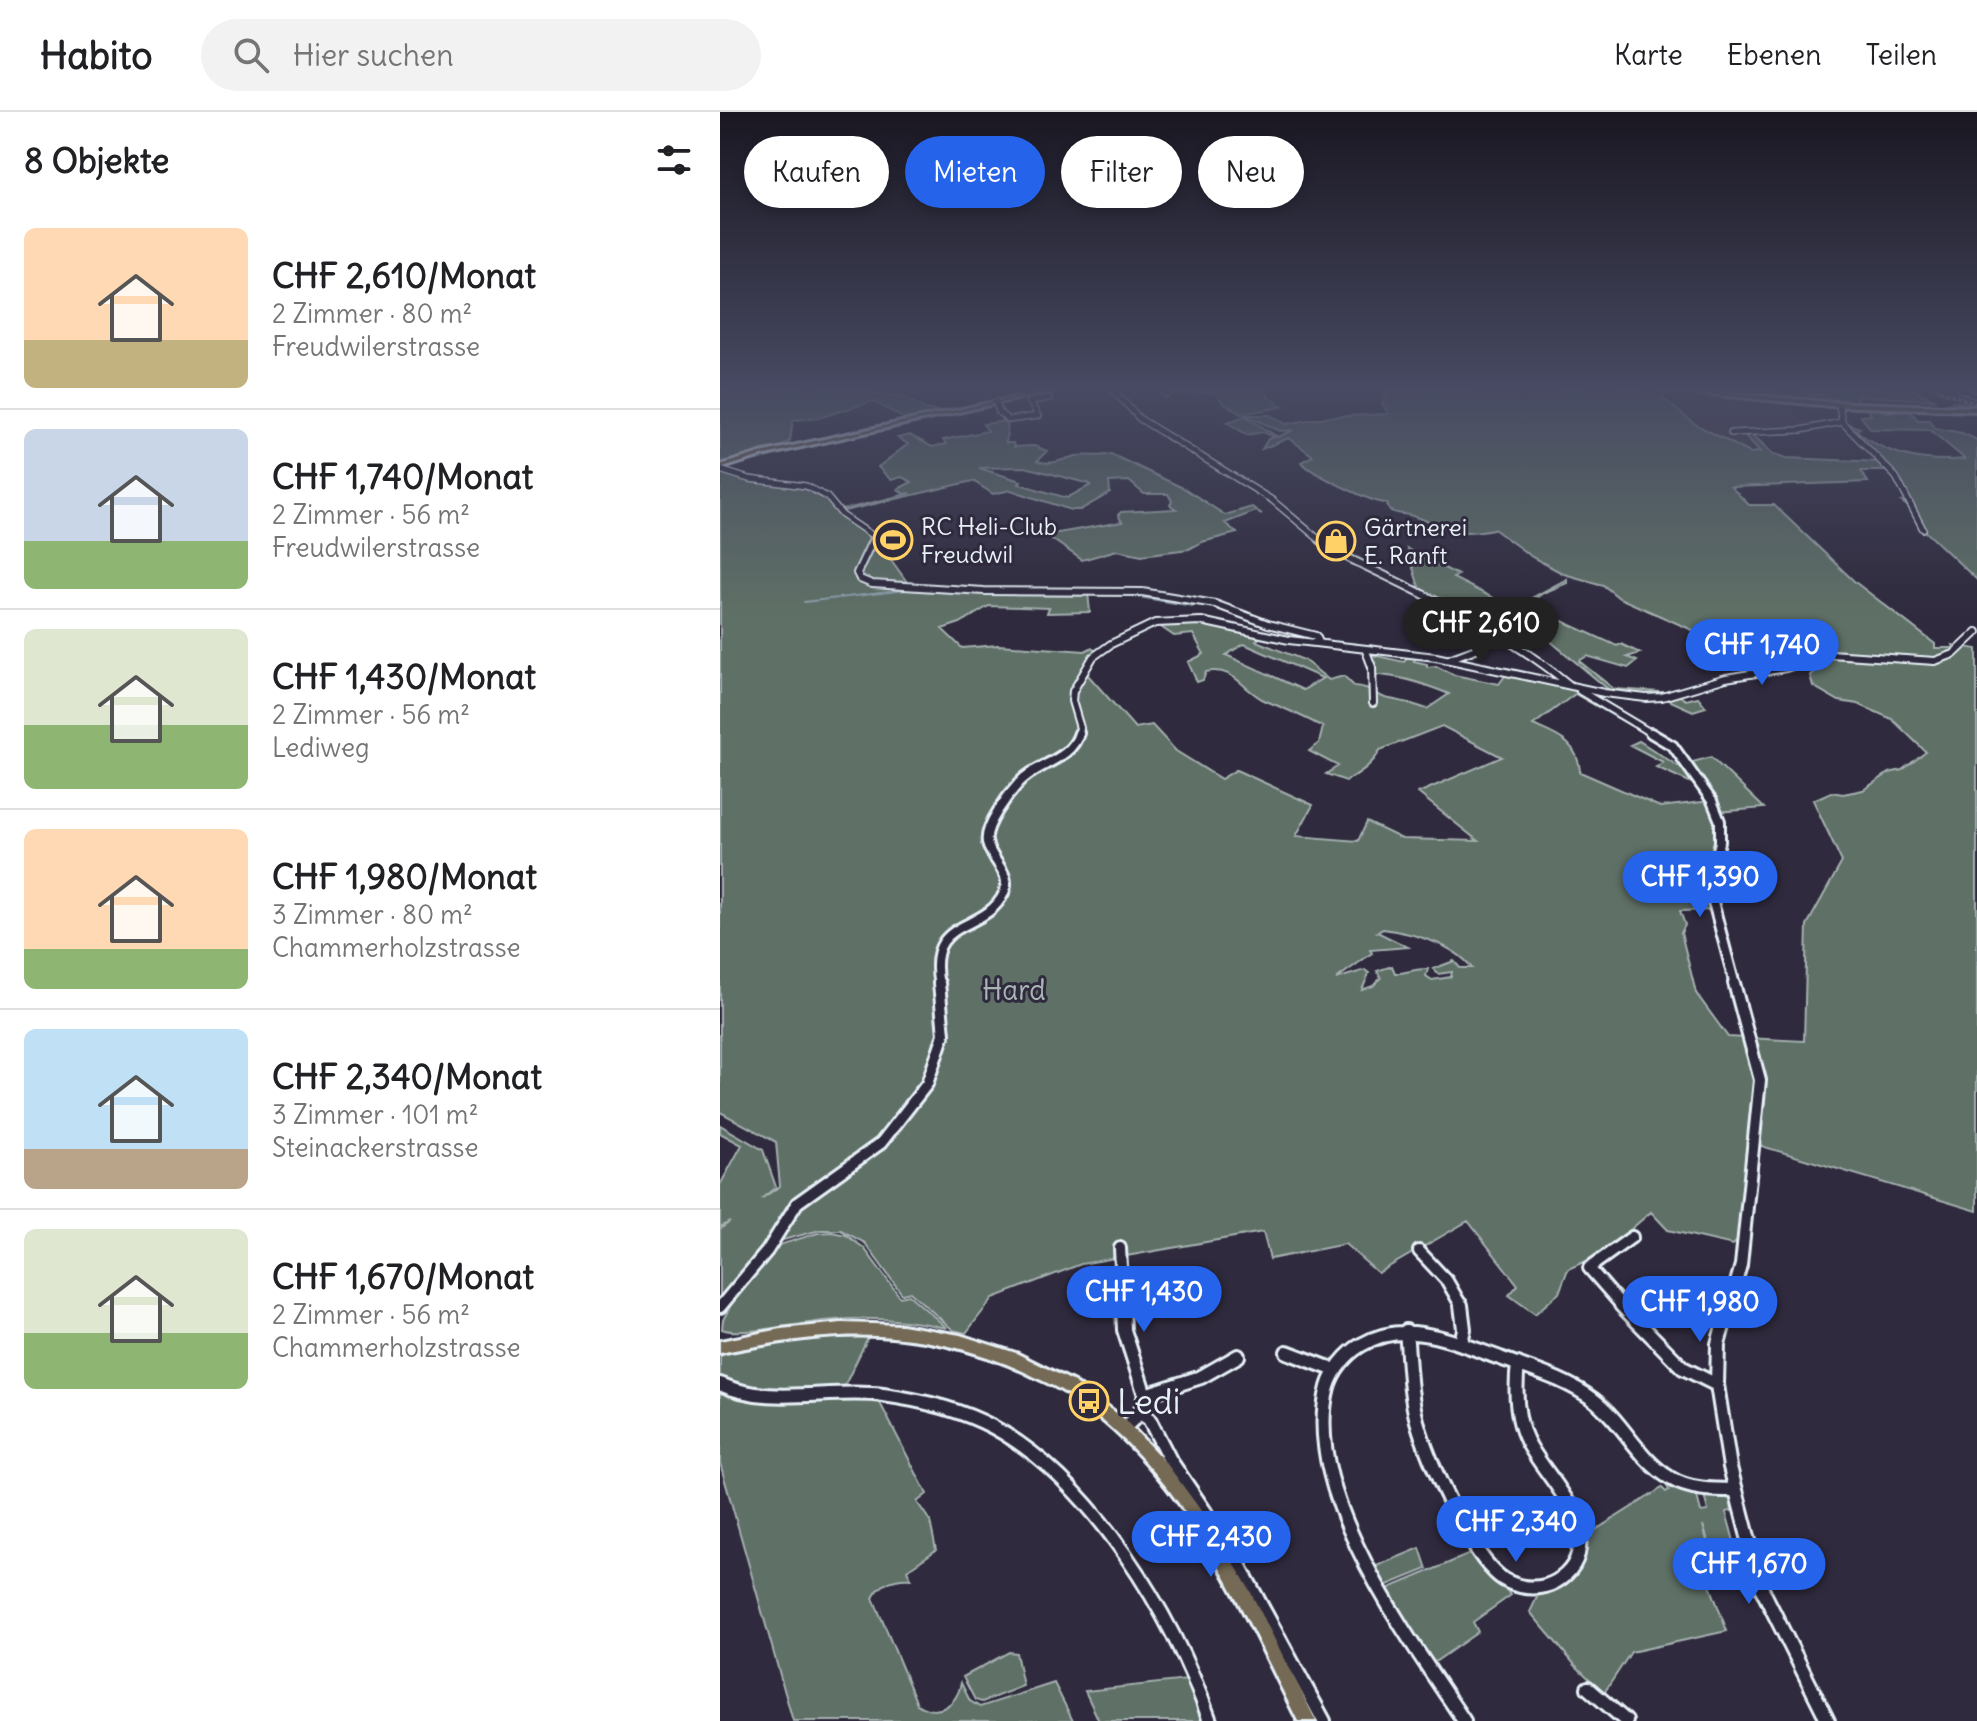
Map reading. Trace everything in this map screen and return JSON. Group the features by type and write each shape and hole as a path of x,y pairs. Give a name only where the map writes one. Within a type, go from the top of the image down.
{"main road":[{"path":"720,1347 774,1336 834,1329 897,1330 938,1336 988,1349 1032,1366 1089,1401 1123,1429 1159,1466 1192,1509 1248,1604 1307,1721"}],"street":[{"path":"1209,464 1272,500 1342,556 1480,622 1574,686 1673,746 1712,801 1720,821 1720,842 1709,887 1760,1080 1741,1265 1718,1344 1717,1385 1735,1490 1761,1587 1828,1721"},
{"path":"1883,464 1896,477 1923,529"},
{"path":"720,468 749,479 800,484 828,499 842,515 873,536 873,543 858,571 860,579 868,583 927,589 1159,594 1219,605 1257,620 1316,636 1319,642"},
{"path":"720,1307 767,1251 797,1203 881,1143 927,1084 936,1065 944,1034 943,1005 935,965 937,952 947,937 988,910 1004,893 1006,877 987,843 988,830 1020,781 1076,743 1080,728 1072,696 1093,657 1102,649 1143,628 1169,621 1201,621 1289,640 1366,651 1391,650 1448,660 1624,696 1662,697 1726,678 1786,668 1830,654 1935,661 1954,654 1977,632"},
{"path":"1492,641 1495,633"},
{"path":"1448,660 1477,651 1492,641 1505,639"},
{"path":"1366,651 1372,667 1373,703"},
{"path":"1632,1237 1589,1268 1680,1367 1697,1379 1717,1385"},
{"path":"1120,1248 1124,1330 1145,1395 1140,1413 1123,1429"},
{"path":"1419,1251 1445,1277 1458,1296 1464,1322 1461,1343"},
{"path":"1464,1721 1353,1540 1338,1510 1327,1464 1325,1397 1335,1370 1353,1350 1367,1341 1406,1331 1428,1333 1461,1343 1561,1380 1591,1397 1613,1416 1651,1462 1672,1479 1699,1489 1735,1490"},
{"path":"1406,1331 1418,1423 1443,1485 1492,1570 1519,1585 1538,1587 1557,1581 1571,1569 1579,1552 1580,1538 1572,1513 1522,1430 1515,1394 1518,1364"},
{"path":"1287,1352 1335,1370"},
{"path":"1145,1395 1201,1377 1238,1356"},
{"path":"720,1384 746,1394 858,1392 915,1400 987,1424 1026,1447 1065,1479 1112,1536 1196,1679 1210,1721"},
{"path":"1140,1413 1149,1419 1170,1460 1237,1560 1324,1721"},
{"path":"1588,1688 1626,1721"}],"green space":[{"path":"720,464 740,464 720,469"},
{"name":"Hard","path":"882,464 1132,464 1185,489 1225,515 1252,507 1262,514 1256,511 1225,523 1237,533 1202,542 1189,549 1142,555 1117,550 1082,560 1046,535 1122,522 1118,515 1121,512 1176,509 1170,505 1172,501 1168,494 1144,494 1129,481 1109,482 1110,493 1080,510 1071,510 1011,490 993,494 973,481 840,512 875,540 902,536 906,542 882,547 912,589 1088,592 1090,612 1047,613 1049,608 989,606 960,623 942,629 962,648 998,645 1085,651 1091,648 1098,652 1087,674 1135,728 1152,725 1176,751 1221,779 1236,770 1313,805 1296,836 1358,841 1367,822 1402,839 1478,841 1418,793 1502,757 1442,726 1380,750 1370,764 1346,781 1326,774 1338,766 1309,751 1319,743 1323,727 1258,697 1224,673 1206,672 1203,680 1197,682 1188,662 1204,654 1193,634 1174,636 1155,623 1182,620 1263,635 1256,641 1304,660 1329,680 1344,676 1354,686 1427,709 1449,694 1402,678 1373,675 1368,654 1404,662 1410,653 1418,654 1414,661 1427,664 1427,667 1436,666 1454,675 1499,684 1508,672 1580,691 1655,734 1649,736 1575,694 1533,725 1571,747 1580,772 1660,807 1711,801 1703,788 1656,767 1663,762 1630,745 1639,741 1678,766 1711,757 1764,808 1718,812 1720,821 1710,875 1714,910 1680,911 1685,925 1681,933 1696,993 1728,1037 1804,1041 1807,925 1842,862 1813,800 1831,792 1843,794 1863,790 1889,773 1902,770 1926,752 1892,719 1858,704 1839,701 1813,686 1810,675 1815,671 1804,663 1776,670 1692,634 1697,632 1619,598 1603,585 1564,574 1532,557 1494,529 1460,532 1392,512 1387,503 1356,493 1304,464 1977,464 1977,580 1923,529 1918,515 1902,502 1910,502 1891,471 1861,471 1868,482 1731,487 1749,505 1774,505 1855,582 1935,644 1935,648 1954,648 1953,645 1977,649 1977,1211 1755,1144 1744,1234 1733,1245 1668,1230 1651,1212 1602,1254 1568,1269 1559,1293 1535,1314 1509,1295 1518,1285 1468,1221 1378,1273 1345,1244 1270,1259 1263,1232 1081,1264 993,1298 966,1333 953,1330 910,1292 902,1294 865,1243 841,1230 820,1230 772,1243 720,1307 720,1229 730,1222 720,1227 720,1185 742,1145 720,1133 720,1125 763,1150 776,1187 761,1199 780,1186 776,1142 720,1112 720,470 813,491 838,511 911,493 904,494 898,489 912,482 902,477 891,480 878,467","holes":["1025,467 1090,484 1091,485 1067,498 979,468","1244,644 1323,678 1303,690 1226,655","1383,929 1444,946 1472,968 1460,968 1454,961 1433,969 1438,974 1452,972 1451,977 1432,980 1426,976 1428,969 1395,973 1392,966 1377,971 1381,978 1373,986 1362,990 1369,973 1365,970 1336,979 1372,953 1370,950 1408,947 1377,932"]},
{"path":"1407,549 1458,575 1453,578 1513,608 1567,579 1567,583 1543,593 1527,605 1617,646 1621,644 1640,653 1627,657 1637,661 1628,668 1587,656 1579,661 1614,689 1675,693 1686,700 1698,697 1706,707 1693,711 1662,697 1614,694 1537,630 1486,606 1467,615 1420,590"},
{"path":"832,1232 846,1235 864,1248 900,1297 909,1295 947,1328 905,1321 862,1319 743,1331 722,1329 723,1320 734,1299 779,1245"},
{"path":"870,1333 843,1389 747,1390 720,1378 720,1357 734,1350 792,1338"},
{"path":"720,1389 743,1397 878,1399 927,1494 917,1502 930,1521 936,1550 907,1570 911,1579 889,1582 873,1598 917,1704 932,1710 945,1707 955,1698 961,1683 970,1701 980,1707 1054,1683 1073,1721 793,1721 720,1463"},
{"path":"1671,1483 1696,1492 1701,1512 1708,1511 1704,1495 1724,1496 1730,1500 1732,1511 1726,1512 1737,1552 1712,1553 1703,1525 1713,1566 1704,1569 1727,1631 1631,1652 1604,1693 1575,1665 1530,1612 1538,1595 1559,1589 1575,1576 1584,1558 1586,1536 1662,1488 1666,1492 1669,1490 1666,1485"},
{"path":"1420,1548 1427,1569 1385,1586 1374,1567"},
{"path":"1477,1551 1511,1595 1473,1622 1478,1632 1432,1664 1387,1589"},
{"path":"1009,1652 1016,1653 1023,1686 982,1702 975,1700 963,1677"},
{"path":"1196,1679 1210,1721 1099,1721 1085,1691"}],"waterway":[{"path":"804,602 906,590"},
{"path":"922,591 944,592"},
{"path":"1127,595 1193,606"}],"place":[{"name":"RC Heli-Club Freudwil","path":"893,540"},
{"name":"Gärtnerei E. Ranft","path":"1336,541"},
{"name":"Ledi","path":"1089,1401"}]}
